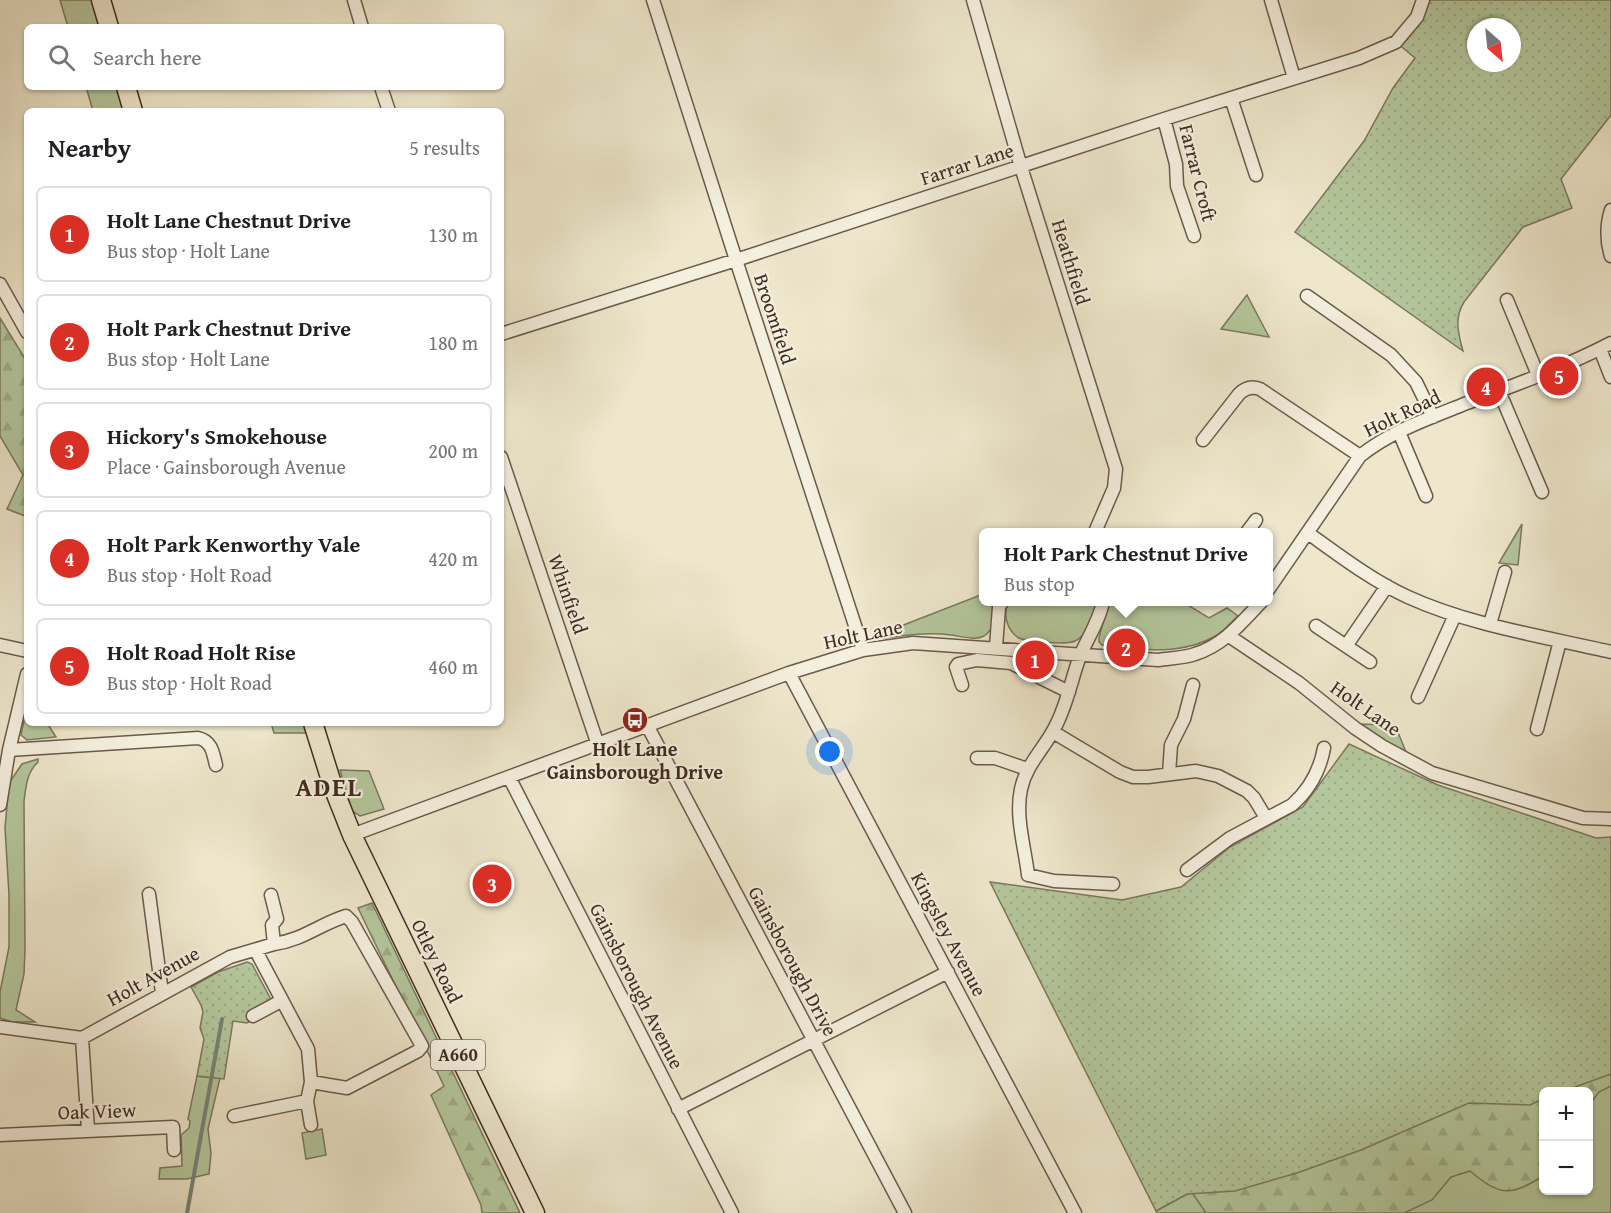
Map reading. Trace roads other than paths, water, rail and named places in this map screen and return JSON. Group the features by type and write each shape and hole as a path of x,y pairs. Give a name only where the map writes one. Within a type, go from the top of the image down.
{"highway":[{"path":"100,0 107,24"},
{"path":"127,90 132,108"},
{"name":"Otley Road","path":"314,726 333,787 352,835 535,1213"}],"street":[{"path":"354,0 361,24"},
{"name":"Broomfield","path":"653,0 735,260 863,650"},
{"name":"Heathfield","path":"973,0 1021,167 1116,469 1114,488 1097,528"},
{"path":"1271,0 1294,78"},
{"name":"Farrar Lane","path":"504,333 1359,58 1396,42 1418,17 1423,0"},
{"path":"382,90 388,108"},
{"path":"1231,98 1256,175"},
{"name":"Farrar Croft","path":"1164,119 1176,164 1177,186 1194,236"},
{"path":"1611,210 1606,227 1607,244 1611,256"},
{"path":"0,284 24,327"},
{"path":"1307,296 1391,355 1416,382 1432,417"},
{"path":"1507,300 1538,375"},
{"path":"1605,346 1611,377"},
{"name":"Holt Road","path":"1273,572 1308,533 1360,456 1373,446 1432,417 1605,346"},
{"path":"1203,440 1239,394 1243,390 1254,387 1360,456"},
{"path":"1499,391 1542,492"},
{"path":"1399,432 1426,496"},
{"name":"Whinfield","path":"504,466 598,745"},
{"path":"1250,528 1256,520"},
{"path":"1308,533 1386,586 1428,606 1490,624 1611,652"},
{"path":"1490,624 1505,572"},
{"path":"1346,646 1386,586"},
{"path":"996,647 1000,606"},
{"path":"1103,606 1100,618 1081,655 1062,715 1027,769 1021,789 1020,804 1028,875 1054,881 1113,884"},
{"path":"1229,636 1257,606"},
{"path":"1418,697 1455,615"},
{"path":"1316,626 1370,662"},
{"name":"Holt Lane","path":"352,835 789,673 863,650 913,643 1158,660 1194,654 1229,636 1299,683 1355,728 1382,746 1432,773 1583,818 1611,819"},
{"path":"1537,729 1560,641"},
{"path":"0,645 24,650"},
{"path":"962,686 956,667 958,664 977,660 1011,663 1069,692"},
{"name":"Kingsley Avenue","path":"789,673 1075,1213"},
{"path":"1169,774 1171,745 1184,719 1193,686"},
{"path":"0,804 9,750 24,687"},
{"name":"Gainsborough Drive","path":"648,727 905,1213"},
{"path":"1053,732 1120,772 1133,777 1196,771 1218,776 1254,798 1266,818"},
{"path":"9,750 198,738 210,745 216,765"},
{"path":"1187,870 1219,845 1299,799 1319,769 1324,748"},
{"path":"977,758 995,758 1027,769"},
{"name":"Gainsborough Avenue","path":"509,777 732,1213"},
{"path":"149,894 162,993"},
{"path":"271,895 277,919 272,925 274,944"},
{"name":"Holt Avenue","path":"82,1038 230,957 305,937 346,916 352,922 422,1046 418,1051 347,1088 311,1082"},
{"path":"256,951 308,1049 311,1082 307,1101 311,1125"},
{"path":"678,1109 948,972"},
{"path":"253,1016 281,1001"},
{"path":"0,1027 82,1038 88,1130"},
{"path":"234,1116 307,1101"},
{"name":"Oak View","path":"0,1135 173,1127 174,1150"}],"waterway":[{"path":"187,1213 222,1019"}],"place":[{"name":"Holt Road Holt Rise","path":"1559,376"},
{"name":"Holt Park Kenworthy Vale","path":"1486,387"},
{"name":"Holt Park Chestnut Drive","path":"1126,648"},
{"name":"Holt Lane Chestnut Drive","path":"1035,660"},
{"name":"Holt Lane Gainsborough Drive","path":"635,720"},
{"name":"Hickory's Smokehouse","path":"492,884"}],"district":[{"name":"ADEL","path":"329,787"}]}
